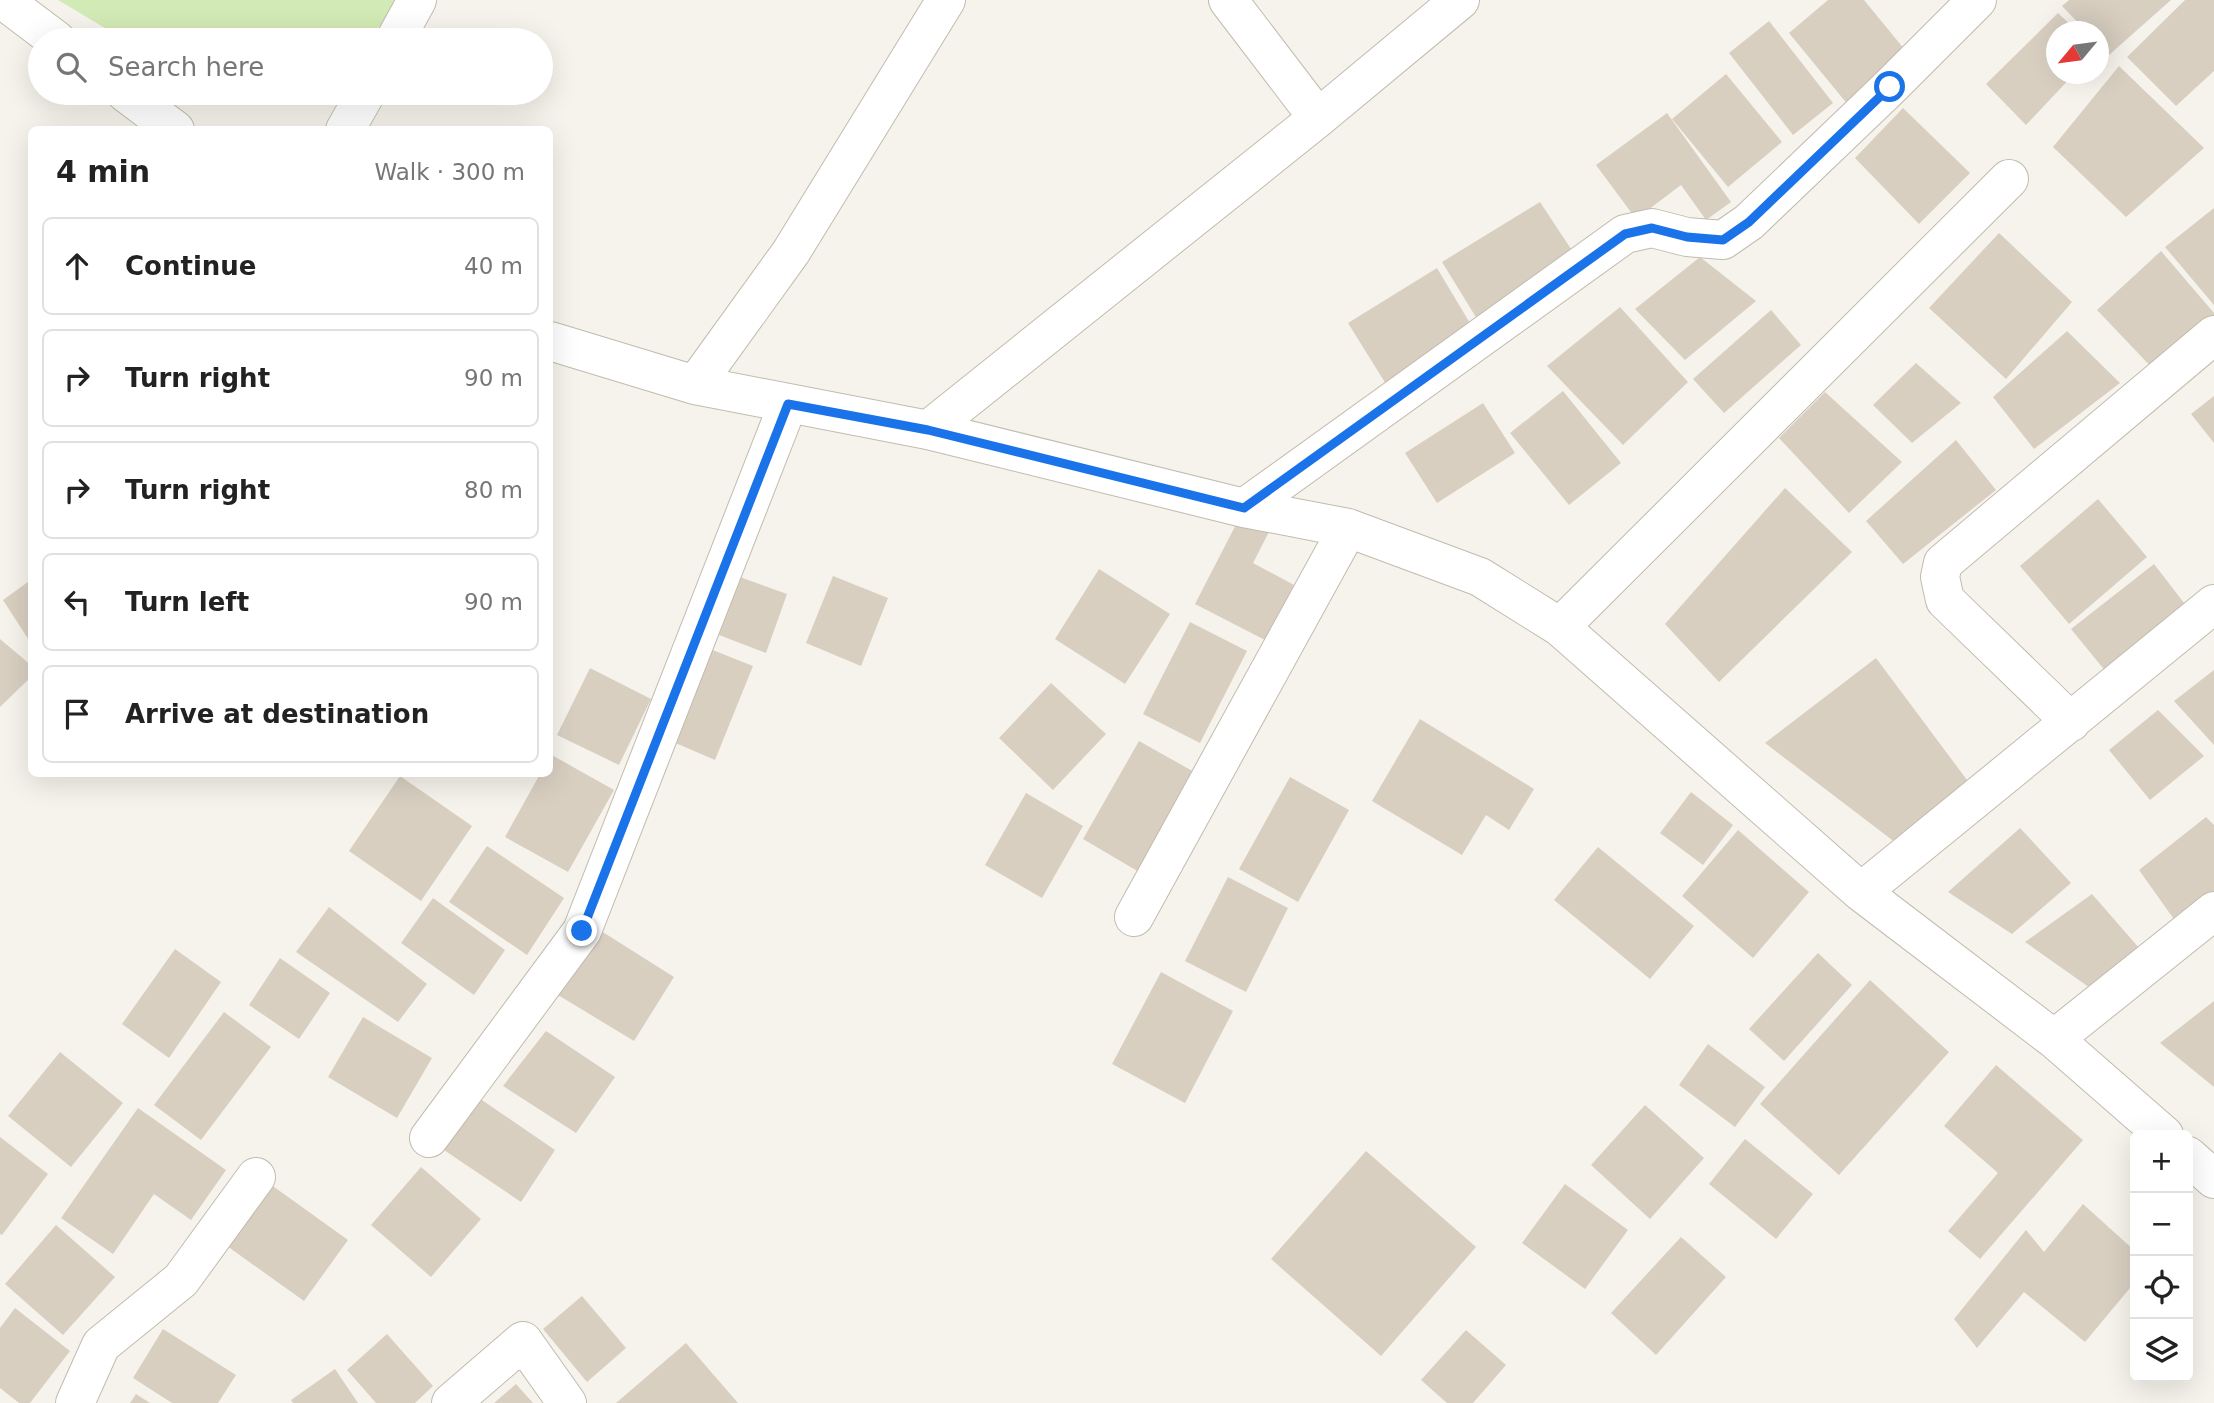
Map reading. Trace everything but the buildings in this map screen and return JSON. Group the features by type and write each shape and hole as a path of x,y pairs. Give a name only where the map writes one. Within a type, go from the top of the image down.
{"street":[{"path":"3,0 40,28"},
{"path":"402,28 417,0"},
{"path":"695,385 791,253 946,0"},
{"path":"1227,0 1318,118"},
{"path":"928,430 1318,118 1460,0"},
{"path":"1244,508 1625,234 1652,228 1687,237 1723,240 1749,222 1977,0"},
{"path":"142,105 170,126"},
{"path":"347,126 359,105"},
{"path":"1560,627 2008,179"},
{"path":"2071,722 1945,600 1940,577 1943,563 2214,335"},
{"path":"553,342 695,385 928,430 1244,508 1348,528 1480,577 1560,627 1861,892 2054,1039 2158,1130"},
{"path":"429,1138 582,931 788,404"},
{"path":"1135,917 1348,528"},
{"path":"1861,892 2214,604"},
{"path":"2054,1039 2214,912"},
{"path":"2193,1160 2214,1179"},
{"path":"75,1403 101,1345 181,1280 256,1177"},
{"path":"451,1403 523,1341 567,1403"}],"green space":[{"path":"58,0 400,0 387,21 377,28 105,28"}],"route":[{"path":"582,931 788,404 928,430 1244,508 1625,234 1652,228 1687,237 1723,240 1749,222 1890,87"}]}
